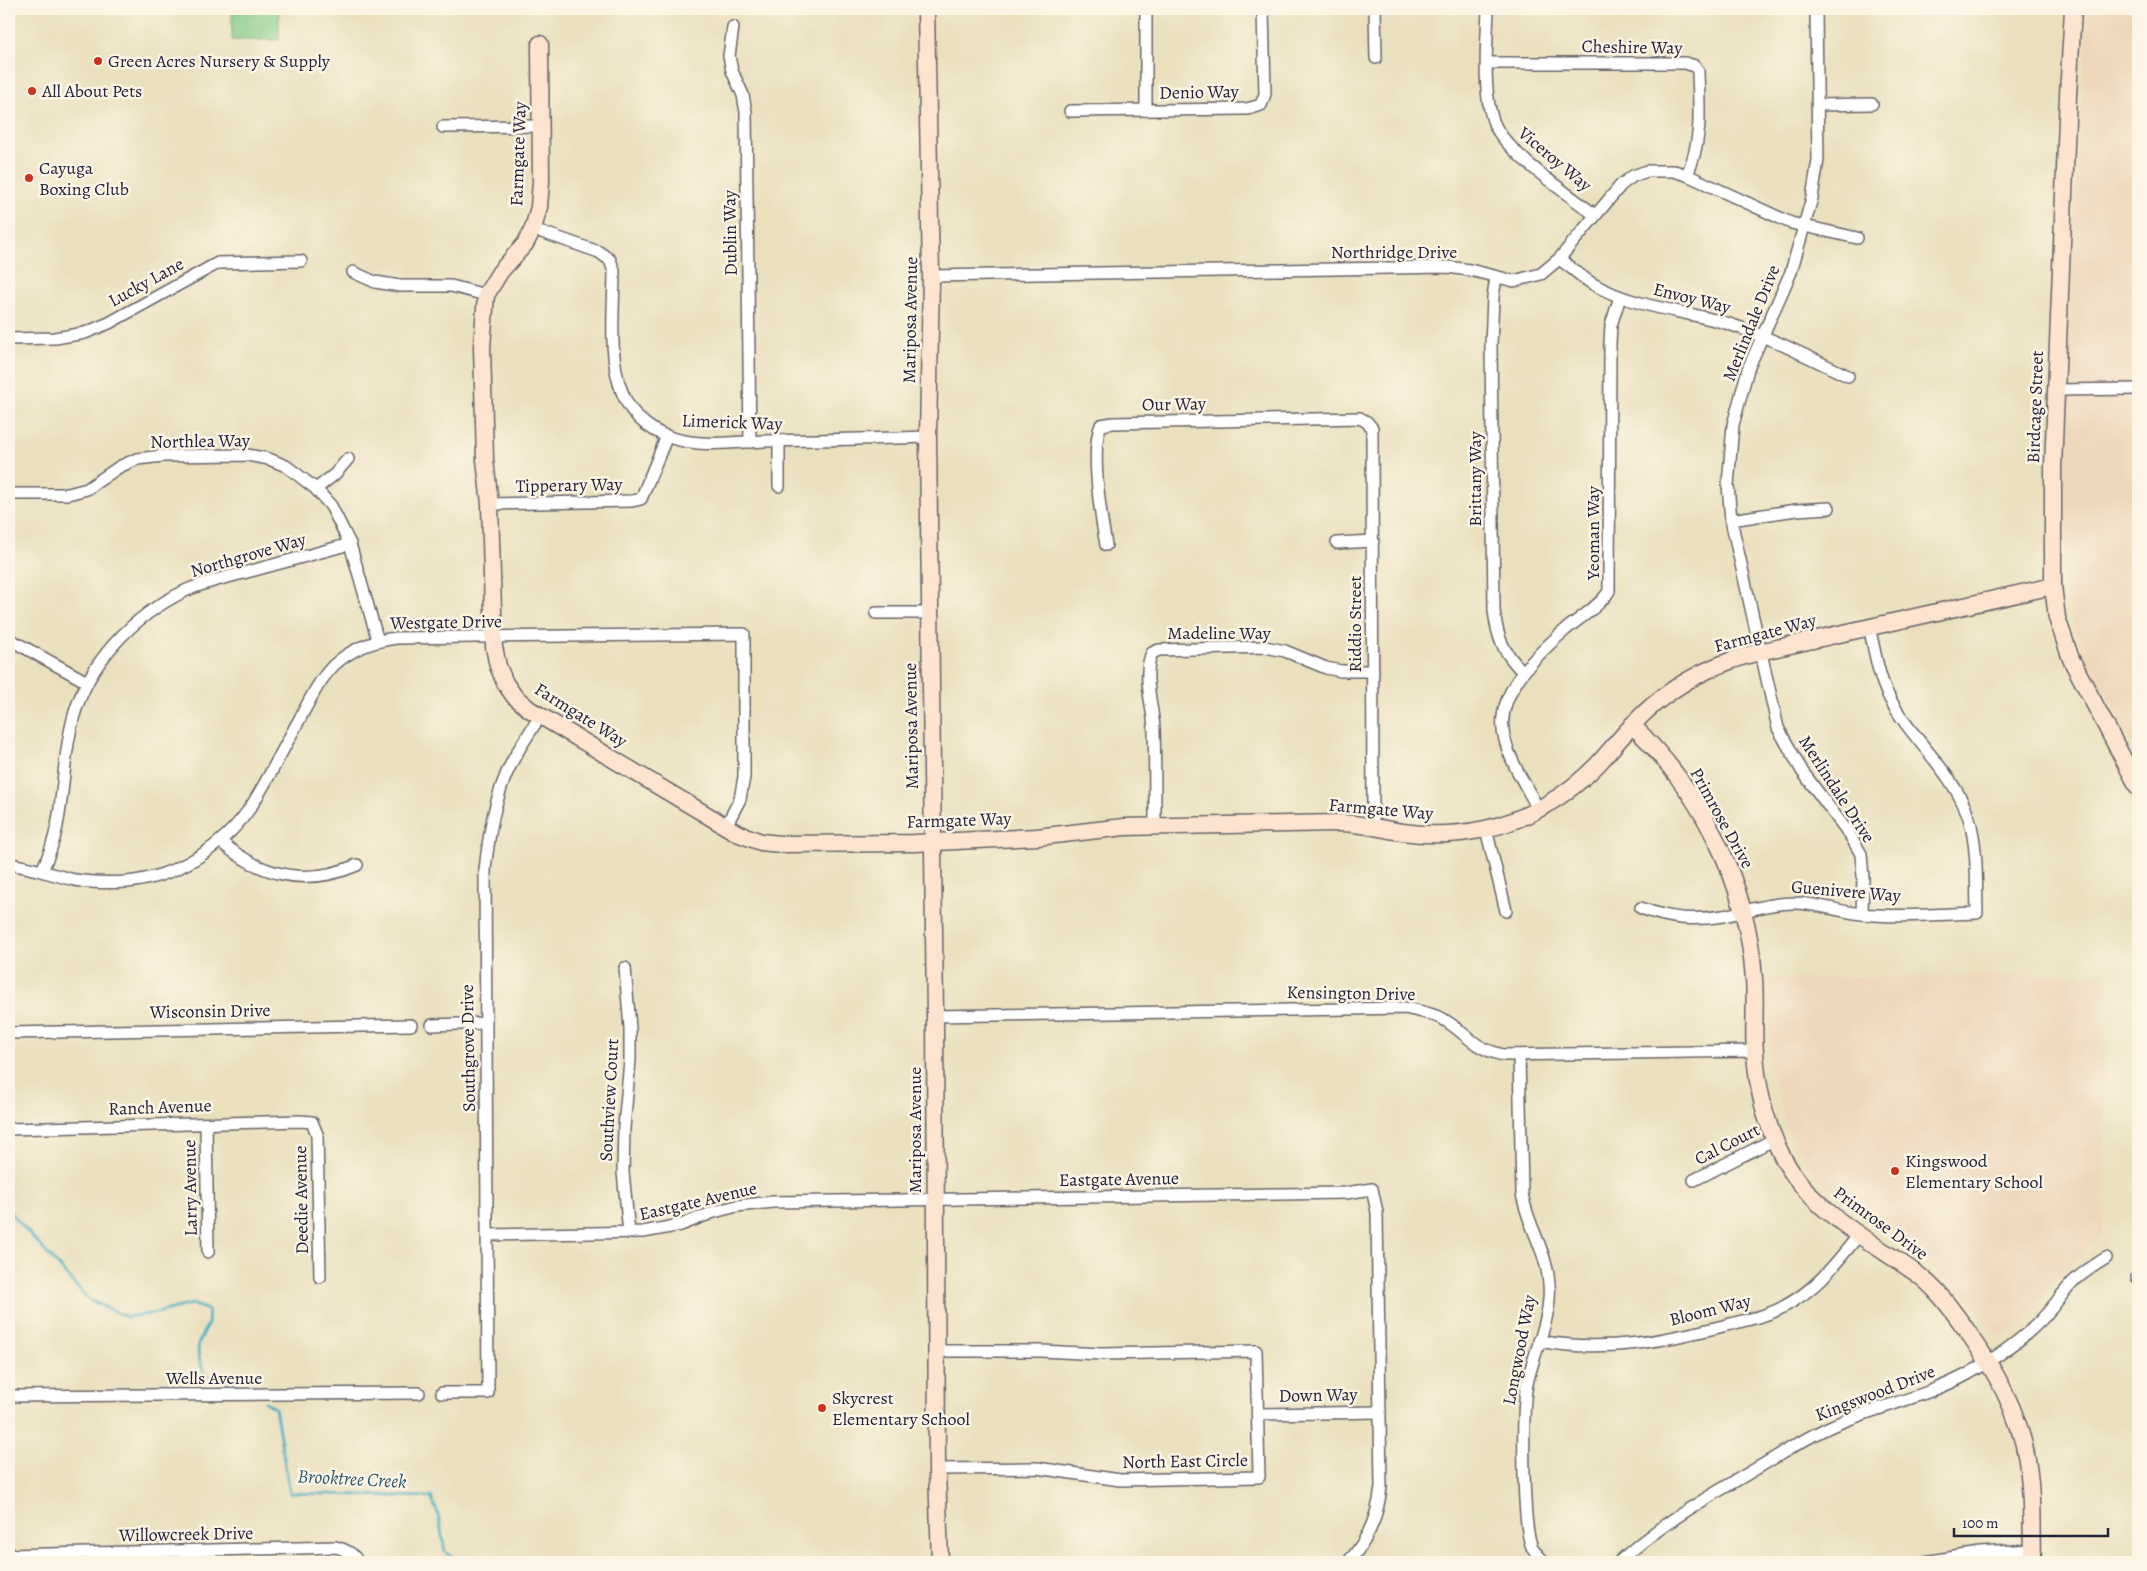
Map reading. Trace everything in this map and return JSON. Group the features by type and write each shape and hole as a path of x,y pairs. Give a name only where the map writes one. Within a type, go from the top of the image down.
{"street":[{"name":"Mariposa Avenue","path":"926,9 931,276 928,437 929,613 935,1016 937,1469 940,1562"},
{"path":"1146,9 1146,110"},
{"name":"Denio Way","path":"1070,110 1247,109 1261,105 1265,94 1263,9"},
{"path":"1375,9 1376,58"},
{"name":"Viceroy Way","path":"1488,9 1488,103 1493,122 1500,135 1512,149 1595,215"},
{"name":"Merlindale Drive","path":"1816,9 1818,160 1805,226 1792,272 1748,369 1733,425 1728,485 1731,520 1778,728 1791,754 1850,834 1861,854 1863,877 1862,914"},
{"name":"Birdcage Street","path":"2074,9 2068,95 2056,390 2053,485 2053,586 2057,618 2071,659 2138,787"},
{"name":"Dublin Way","path":"733,27 729,56 732,71 743,95 746,112 750,442"},
{"name":"Farmgate Way","path":"540,44 541,182 538,207 533,229 525,244 500,272 486,295 482,347 485,460 490,504 493,638 498,666 505,682 521,703 540,716 749,838 771,844 932,842 1037,837 1115,828 1155,826 1338,824 1372,826 1425,835 1456,834 1486,829 1520,818 1560,796 1583,778 1653,705 1686,681 1721,664 1760,652 2053,586"},
{"name":"Cheshire Way","path":"1487,63 1685,63 1695,66 1698,71 1699,137 1696,154 1687,175"},
{"path":"1818,106 1872,104"},
{"path":"443,127 540,126"},
{"name":"Northridge Drive","path":"931,276 1448,267 1470,270 1514,281 1528,279 1541,274 1559,259 1621,185 1633,176 1661,170 1687,175 1791,223 1857,238"},
{"name":"Limerick Way","path":"533,229 599,252 610,260 614,271 614,358 622,392 633,413 648,428 685,441 750,442 928,437"},
{"name":"Envoy Way","path":"1559,259 1593,284 1620,297 1648,306 1709,318 1764,336 1848,376"},
{"name":"Lucky Lane","path":"9,339 55,338 85,333 109,323 218,263 301,261"},
{"path":"353,272 375,282 400,286 451,286 486,295"},
{"name":"Brittany Way","path":"1496,277 1493,297 1492,345 1494,610 1501,643 1508,656 1523,672"},
{"name":"Yeoman Way","path":"1538,809 1504,740 1502,723 1506,700 1523,672 1561,633 1604,600 1609,591 1610,343 1611,325 1620,297"},
{"path":"2056,390 2138,390"},
{"name":"Our Way","path":"1106,545 1099,506 1097,433 1101,426 1113,423 1360,418 1368,422"},
{"name":"Riddio Street","path":"1368,422 1372,428 1372,826"},
{"name":"Tipperary Way","path":"490,504 632,502 641,499 667,436"},
{"path":"779,441 779,486"},
{"name":"Northlea Way","path":"9,494 68,494 87,489 120,467 137,460 163,456 247,455 269,459 286,466 316,488 331,506 350,544 378,640"},
{"path":"316,488 335,474 348,459"},
{"path":"1731,520 1796,510 1829,508"},
{"path":"1337,543 1373,541"},
{"name":"Northgrove Way","path":"42,870 55,842 65,758 74,718 88,682 108,651 124,632 170,599 205,583 350,544"},
{"path":"876,613 929,613"},
{"name":"Guenivere Way","path":"1641,908 1661,916 1677,918 1715,917 1776,903 1797,902 1862,914 1977,913 1975,846 1968,817 1951,782 1889,698 1880,676 1870,627"},
{"name":"Westgate Drive","path":"9,864 84,881 130,882 181,866 220,841 240,821 252,804 325,676 345,656 378,640 396,638 744,634 744,777 740,799 726,826"},
{"path":"9,639 88,682"},
{"name":"Madeline Way","path":"1155,826 1154,727 1150,707 1148,660 1152,653 1159,650 1265,647 1285,651 1326,668 1341,671 1373,671"},
{"name":"Southgrove Drive","path":"442,1393 488,1392 485,885 490,833 498,798 508,770 540,716"},
{"name":"Primrose Drive","path":"1632,725 1667,763 1709,827 1730,868 1744,910 1752,951 1755,982 1755,1051 1762,1098 1775,1139 1783,1157 1822,1207 1858,1236 1916,1272 1932,1287 1946,1301 1989,1361 2013,1411 2027,1459 2032,1522 2032,1556"},
{"path":"1486,829 1506,911"},
{"path":"220,841 247,861 278,874 312,877 330,875 357,865"},
{"name":"Southview Court","path":"625,968 630,1028 630,1060 624,1128 623,1172 629,1233"},
{"name":"Kensington Drive","path":"935,1016 1405,1008 1442,1018 1477,1046 1490,1052 1519,1056 1755,1051"},
{"path":"432,1025 486,1023"},
{"name":"Wisconsin Drive","path":"9,1033 411,1025"},
{"name":"Longwood Way","path":"1519,1056 1522,1193 1525,1211 1545,1256 1549,1285 1544,1323 1526,1387 1524,1420 1527,1519 1532,1546 1544,1562"},
{"name":"Ranch Avenue","path":"9,1129 300,1120 312,1122"},
{"name":"Deedie Avenue","path":"312,1122 317,1134 320,1278"},
{"name":"Larry Avenue","path":"206,1124 208,1252"},
{"name":"Cal Court","path":"1694,1180 1775,1139"},
{"name":"Eastgate Avenue","path":"488,1235 629,1233 669,1228 714,1212 749,1204 1346,1194 1372,1189 1376,1212 1381,1487 1379,1503 1368,1534 1350,1562"},
{"name":"Bloom Way","path":"1539,1341 1566,1346 1630,1345 1686,1335 1760,1317 1784,1307 1825,1277 1858,1236"},
{"name":"Kingswood Drive","path":"1619,1562 1644,1538 1700,1500 1795,1445 1832,1426 1857,1416 1944,1386 1989,1361 2026,1334 2040,1321 2075,1280 2106,1258"},
{"name":"North East Circle","path":"936,1351 1041,1350 1100,1354 1256,1350 1259,1477 1120,1480 1043,1468 937,1469"},
{"name":"Wells Avenue","path":"9,1396 419,1393"},
{"name":"Down Way","path":"1258,1414 1380,1412"},
{"name":"Willowcreek Drive","path":"9,1555 90,1558 219,1557 336,1547 343,1549 356,1559 357,1562"},
{"path":"1925,1562 1979,1553 2032,1556"}],"shaded area":[{"path":"2088,9 2138,9 2138,755 2082,651 2068,604 2065,573 2064,483 2068,402 2069,306"},
{"path":"2105,974 2103,1230 2016,1326 2004,1334 1997,1335 1961,1293 1927,1260 1850,1209 1815,1173 1786,1126 1770,1065 1768,978"}],"green space":[{"path":"232,9 279,9 279,40 232,40"}],"waterway":[{"name":"Brooktree Creek","path":"9,1207 9,1211 89,1300 127,1317 156,1313 192,1304 208,1310 208,1324 198,1349 205,1375 231,1382 242,1388"},
{"name":"Brooktree Creek","path":"265,1402 275,1408 290,1493 431,1497 438,1514 445,1552 462,1562"}],"place":[{"name":"Green Acres Nursery & Supply","path":"98,61"},
{"name":"All About Pets","path":"32,91"},
{"name":"Cayuga Boxing Club","path":"29,178"},
{"name":"Kingswood Elementary School","path":"1895,1171"},
{"name":"Skycrest Elementary School","path":"822,1408"}]}
